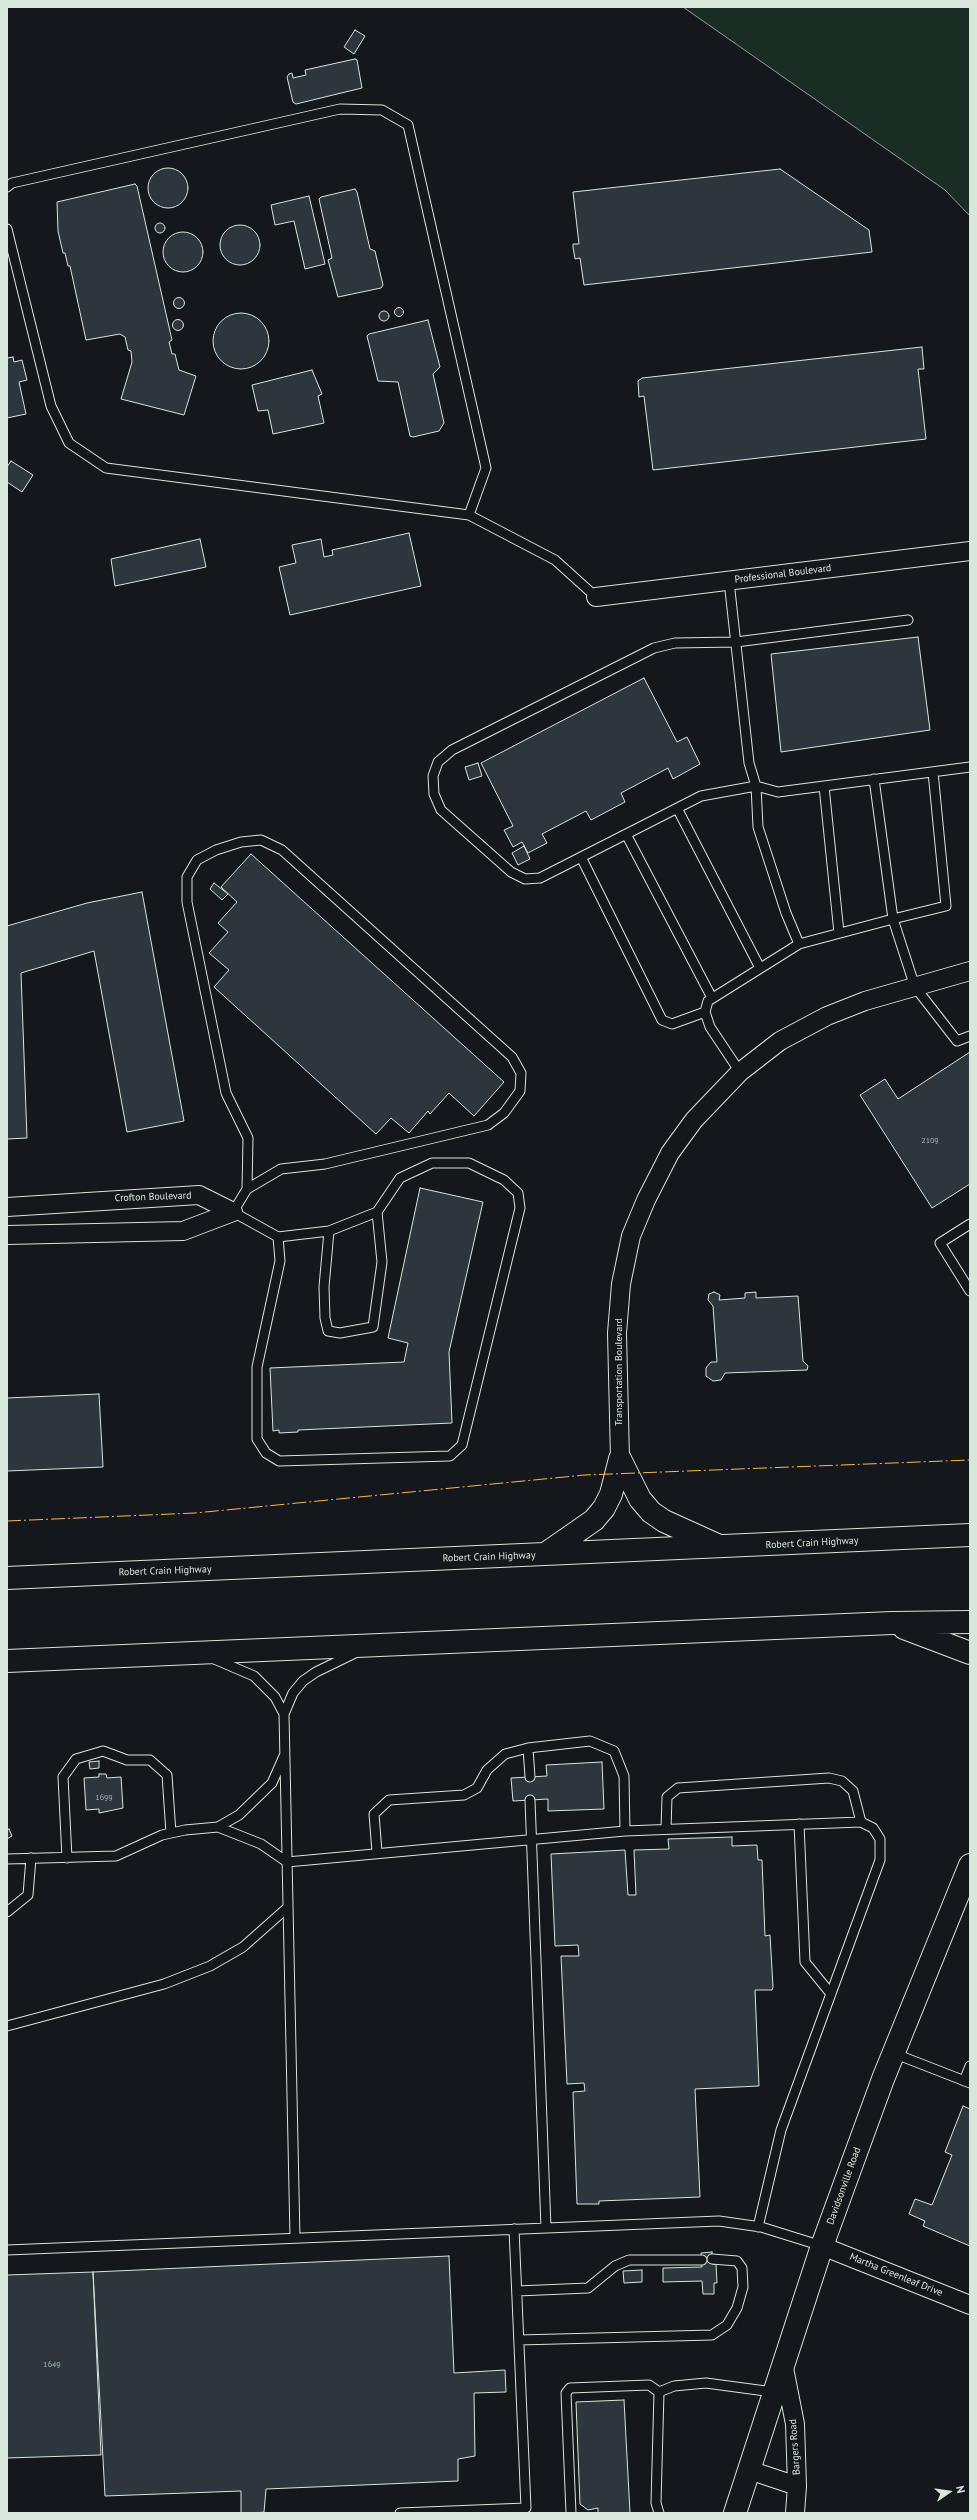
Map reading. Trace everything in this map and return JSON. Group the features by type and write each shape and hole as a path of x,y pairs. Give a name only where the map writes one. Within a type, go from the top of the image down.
{"main road":[{"path":"620,1459 640,1499 651,1512 664,1521 722,1548"},
{"path":"545,1554 594,1520 604,1508 611,1494 620,1459"},
{"name":"Robert Crain Highway","path":"7,1578 545,1554 722,1548 970,1535"},
{"path":"7,1661 892,1623 970,1622"},
{"path":"892,1623 970,1653"},
{"name":"Davidsonville Road","path":"735,2513 782,2362 822,2246 893,2053 970,1865"}],"street":[{"name":"Professional Boulevard","path":"596,597 970,552"},
{"name":"Transportation Boulevard","path":"620,1459 617,1333 621,1284 631,1236 646,1200 670,1153 694,1120 740,1072 780,1041 827,1016 865,1001 970,971"},
{"name":"Crofton Boulevard","path":"7,1207 199,1195 233,1212"},
{"path":"7,1236 183,1231 233,1212"},
{"name":"Martha Greenleaf Drive","path":"822,2246 970,2305"},
{"name":"Bargers Road","path":"782,2362 795,2424 797,2486 796,2513"},
{"name":"Bargers Road","path":"749,2470 797,2486"}],"lane":[{"path":"7,187 12,183 340,109 382,110 408,125 486,468 469,516"},
{"path":"7,228 51,406 69,443 106,468 469,516 555,560 596,597"},
{"path":"729,581 749,762 756,786 758,827 786,913 799,944"},
{"path":"908,620 736,642 675,643 654,648 452,750 438,762 433,776 434,794 441,810 511,872 525,879 540,878 701,796 756,786 778,792 970,767"},
{"path":"740,1072 710,1027 705,1012 708,1001 799,944 946,906 933,772"},
{"path":"874,780 893,920 915,986 957,1041 970,1036"},
{"path":"824,786 839,933"},
{"path":"677,808 760,968"},
{"path":"626,834 712,998"},
{"path":"246,1189 281,1169 325,1164 488,1125 504,1113 520,1091 520,1073 512,1057 282,850 261,840 241,842 216,850 197,860 187,877 187,902 226,1093 248,1138 246,1189 233,1212 278,1237 329,1231 377,1212 400,1178 432,1163 468,1163 504,1180 518,1193 520,1208 462,1445 450,1456 279,1461 266,1453 258,1439 257,1367 280,1261 278,1237"},
{"path":"581,857 662,1020 672,1024 705,1012"},
{"path":"329,1231 324,1287 325,1318 328,1330 340,1333 373,1327 382,1262 377,1212"},
{"path":"970,1224 940,1243 970,1291"},
{"path":"7,1584 40,1576"},
{"path":"295,2238 284,1714 292,1693 303,1681 316,1672 371,1645"},
{"path":"199,1653 254,1676 275,1697 284,1714"},
{"path":"376,1852 374,1814 389,1800 464,1796 477,1788 487,1770 505,1754 528,1748 590,1740 614,1751 624,1776 625,1830"},
{"path":"528,1748 530,1777"},
{"path":"67,1858 63,1777 76,1759 103,1751 127,1760 150,1760 167,1775 172,1833"},
{"path":"7,1859 116,1856 172,1833 218,1827 239,1815 272,1783 285,1755"},
{"path":"666,1829 668,1797 678,1788 829,1778 842,1781 853,1791 861,1822"},
{"path":"530,1800 530,1839 546,2228"},
{"path":"218,1827 261,1844 288,1862 376,1852 625,1830 861,1822 872,1828 880,1839 880,1860 781,2130 758,2227"},
{"path":"799,1824 806,1962 831,1994"},
{"path":"7,1912 28,1895 31,1858"},
{"path":"7,2026 164,1984 210,1966 243,1947 288,1907"},
{"path":"893,2053 967,2082 970,2066"},
{"path":"7,2250 719,2221 758,2227 822,2246"},
{"path":"400,2513 526,2508 514,2229"},
{"path":"519,2340 712,2335 727,2325 737,2308 743,2287 742,2268 737,2261 712,2259"},
{"path":"517,2291 588,2288 615,2266 629,2260 702,2260"},
{"path":"659,2392 674,2386 706,2383 773,2392"},
{"path":"571,2513 566,2393 570,2388 649,2385 659,2392"},
{"path":"658,2513 656,2503 659,2392"}],"green space":[{"path":"683,7 970,7 970,216 945,190"}],"building":[{"path":"355,30 365,36 354,54 344,47"},
{"path":"355,59 357,60 362,88 296,104 293,102 287,77 289,74 292,73 293,78 306,75 305,70"},
{"path":"168,168 182,174 188,188 182,202 168,208 154,202 148,188 154,174"},
{"path":"780,169 869,230 872,252 584,285 580,258 575,259 573,247 573,244 579,244 573,192"},
{"path":"135,184 137,186 172,340 169,342 172,354 175,354 179,370 196,376 184,415 121,399 132,362 131,351 128,350 125,337 120,334 86,340 70,266 68,266 65,253 63,253 58,231 57,202"},
{"path":"355,189 357,192 370,249 375,251 383,285 381,288 338,297 328,260 332,258 319,199 321,197"},
{"path":"309,196 325,264 305,269 294,221 275,225 271,205"},
{"path":"158,223 162,223 164,224 164,232 158,233 155,230 155,226"},
{"path":"240,225 248,227 254,231 258,237 260,245 258,253 254,259 248,263 240,265 232,263 226,259 222,253 220,245 222,237 226,231 232,227"},
{"path":"183,232 197,238 203,252 197,266 183,272 169,266 163,252 169,238"},
{"path":"177,298 181,298 183,299 183,307 177,308 174,305 174,301"},
{"path":"399,307 404,312 399,317 394,312"},
{"path":"382,311 386,311 389,316 386,321 382,321 379,318 379,314"},
{"path":"235,313 247,313 257,317 265,325 269,335 269,347 265,357 257,365 247,369 235,369 225,365 217,357 213,347 213,335 217,325 225,317"},
{"path":"178,319 182,321 184,325 182,329 178,331 174,329 172,325 174,321"},
{"path":"428,320 440,367 433,374 444,423 439,431 413,437 410,436 398,382 378,381 367,336 369,334"},
{"path":"922,347 924,369 918,369 926,439 653,470 644,396 639,397 638,381 642,378"},
{"path":"13,357 14,362 22,360 27,380 19,382 26,414 7,418 7,358"},
{"path":"312,370 322,394 318,396 324,423 273,434 268,410 258,411 252,385"},
{"path":"11,461 33,475 22,492 7,482 7,467"},
{"path":"409,533 421,586 290,615 279,567 296,563 292,545 321,539 324,557 333,555 332,550"},
{"path":"200,539 206,567 115,586 111,559"},
{"path":"918,637 930,730 781,752 771,654"},
{"path":"644,678 677,742 687,737 700,764 673,779 668,768 621,793 625,802 591,820 586,811 542,834 547,843 528,853 522,842 513,847 504,830 513,826 481,763"},
{"path":"478,763 482,776 469,780 465,767"},
{"path":"524,846 530,859 518,865 512,853"},
{"path":"251,854 504,1082 474,1116 449,1093 430,1114 428,1111 409,1133 391,1118 376,1134 214,987 229,970 209,953 228,932 218,923 237,902 221,887"},
{"path":"214,883 228,894 222,900 210,889"},
{"path":"142,892 184,1121 127,1132 94,951 21,973 27,1138 7,1139 7,926 87,903"},
{"path":"970,1052 970,1184 932,1208 860,1095 885,1079 898,1099"},
{"path":"420,1188 483,1202 449,1352 452,1423 298,1430 298,1432 279,1433 279,1430 273,1431 270,1368 404,1362 408,1343 388,1338"},
{"path":"714,1292 720,1295 719,1300 745,1298 745,1293 756,1292 756,1298 798,1296 803,1361 808,1366 807,1370 725,1373 721,1380 713,1381 706,1376 706,1368 711,1362 717,1362 713,1306 708,1300 709,1294"},
{"path":"99,1394 103,1467 7,1471 7,1398"},
{"path":"99,1761 99,1768 90,1769 89,1762"},
{"path":"602,1762 604,1809 548,1811 548,1799 513,1801 511,1778 547,1776 546,1765"},
{"path":"99,1774 106,1774 107,1778 121,1777 123,1808 99,1813 99,1809 86,1810 84,1778 99,1777"},
{"path":"9,1829 12,1836 7,1839 7,1830"},
{"path":"732,1837 732,1846 757,1845 758,1860 762,1860 765,1936 770,1935 773,1987 772,1990 755,1990 759,2086 695,2089 700,2197 599,2201 599,2204 577,2204 573,2092 585,2091 584,2083 567,2084 561,1956 579,1956 578,1945 555,1946 551,1854 625,1850 628,1895 636,1895 634,1850 669,1849 668,1839"},
{"path":"963,2106 970,2109 970,2246 923,2226 925,2221 909,2214 915,2199 932,2205 952,2155 945,2152"},
{"path":"712,2252 712,2264 716,2264 717,2283 714,2283 714,2294 703,2294 702,2281 663,2282 663,2268 702,2267 701,2253"},
{"path":"449,2256 454,2373 505,2370 506,2392 474,2393 475,2456 458,2459 458,2481 266,2489 264,2512 256,2513 241,2513 241,2491 105,2496 93,2272"},
{"path":"642,2270 642,2282 624,2283 623,2271"},
{"path":"93,2272 101,2455 7,2458 7,2275"},
{"path":"624,2400 630,2513 598,2513 598,2508 588,2510 580,2504 576,2402"}],"power":[{"path":"7,1521 195,1513 585,1475 970,1460"}]}
